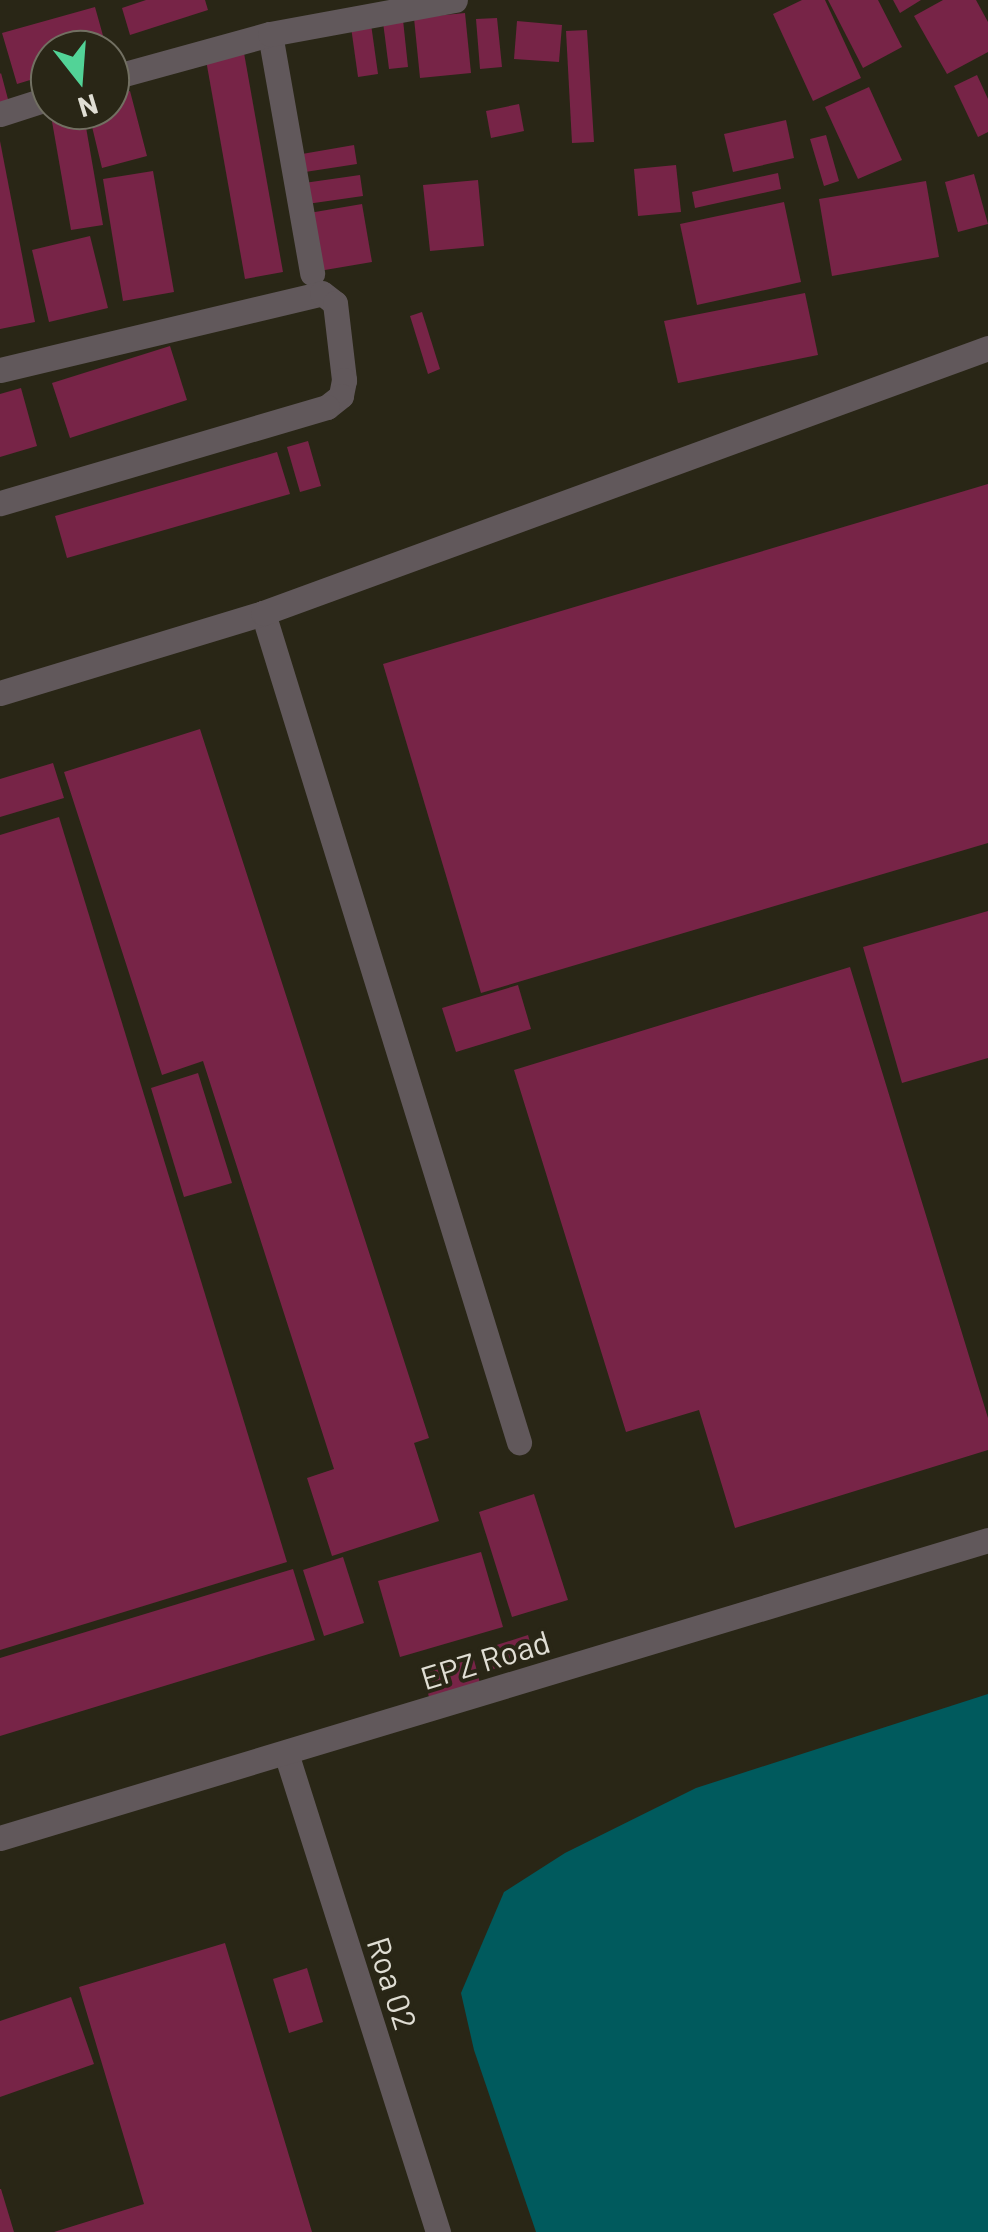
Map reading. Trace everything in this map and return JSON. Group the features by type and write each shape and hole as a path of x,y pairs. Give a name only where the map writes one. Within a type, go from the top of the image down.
{"street":[{"path":"130,72 270,34 455,0"},
{"path":"270,34 312,273"},
{"path":"0,114 30,104"},
{"path":"0,370 322,292 334,303 344,380 341,396 327,406 0,502"},
{"path":"0,693 264,614 988,348"},
{"path":"264,614 518,1442"},
{"name":"EPZ Road","path":"0,1838 988,1540"},
{"name":"Roa 02","path":"286,1753 438,2232"}],"water":[{"path":"988,1694 988,2232 536,2232 474,2050 461,1993 504,1892 565,1853 696,1788"}],"building":[{"path":"146,0 205,0 208,10 130,35 122,8"},
{"path":"802,0 825,0 861,78 813,101 773,14"},
{"path":"828,0 878,0 902,47 863,68"},
{"path":"893,0 921,0 900,13"},
{"path":"943,0 976,0 988,22 988,52 947,74 914,16"},
{"path":"95,7 101,30 30,30 30,80 17,84 2,33"},
{"path":"465,13 471,73 420,78 414,18"},
{"path":"497,18 502,67 480,69 476,19"},
{"path":"403,20 408,67 389,69 383,22"},
{"path":"517,21 562,25 559,62 514,59"},
{"path":"371,24 378,74 358,77 351,27"},
{"path":"587,30 594,142 572,143 566,31"},
{"path":"244,53 283,272 245,279 206,60"},
{"path":"0,74 9,103 0,105"},
{"path":"977,75 988,99 988,132 978,137 954,86"},
{"path":"869,87 902,160 858,179 825,107"},
{"path":"130,91 147,156 102,168 93,130 130,130"},
{"path":"519,104 524,131 491,138 486,111"},
{"path":"786,120 794,158 733,172 724,134"},
{"path":"54,130 86,130 103,225 71,230"},
{"path":"826,135 839,181 824,186 810,139"},
{"path":"0,141 35,322 0,329"},
{"path":"354,145 357,164 305,172 302,154"},
{"path":"676,165 681,212 638,216 634,169"},
{"path":"153,171 174,292 123,301 103,179"},
{"path":"778,173 781,189 695,208 692,192"},
{"path":"974,174 988,224 958,232 945,182"},
{"path":"360,175 363,196 307,204 304,183"},
{"path":"478,180 484,246 430,251 423,185"},
{"path":"926,181 939,257 832,276 819,199"},
{"path":"784,202 801,282 697,305 680,224"},
{"path":"362,204 372,262 319,271 309,213"},
{"path":"90,236 108,308 49,322 32,250"},
{"path":"805,293 818,355 678,383 664,321"},
{"path":"422,312 440,369 428,374 410,316"},
{"path":"170,346 187,400 70,438 52,383"},
{"path":"21,388 37,446 0,457 0,394"},
{"path":"308,441 321,486 300,492 287,447"},
{"path":"277,452 290,494 67,558 55,516"},
{"path":"988,484 988,843 481,993 383,664"},
{"path":"200,729 429,1438 414,1443 439,1521 332,1556 307,1478 334,1469 203,1061 162,1075 64,772"},
{"path":"53,763 64,798 0,817 0,779"},
{"path":"59,817 287,1562 0,1650 0,835"},
{"path":"988,911 988,1058 902,1083 863,947"},
{"path":"850,967 988,1418 988,1450 735,1528 699,1410 626,1432 514,1070"},
{"path":"518,985 531,1029 456,1052 442,1008"},
{"path":"198,1073 232,1183 184,1197 151,1088"},
{"path":"534,1494 568,1600 512,1617 479,1512"},
{"path":"481,1552 503,1627 400,1657 378,1581"},
{"path":"343,1557 364,1623 324,1636 303,1570"},
{"path":"293,1569 315,1640 0,1736 0,1658"},
{"path":"528,1635 534,1656 487,1671 481,1650"},
{"path":"472,1652 481,1687 430,1701 421,1666"},
{"path":"225,1943 312,2232 54,2232 144,2204 79,1987"},
{"path":"307,1968 323,2022 289,2033 273,1979"},
{"path":"71,1997 94,2064 0,2097 0,2021"},
{"path":"1,2189 14,2232 0,2232"}]}
